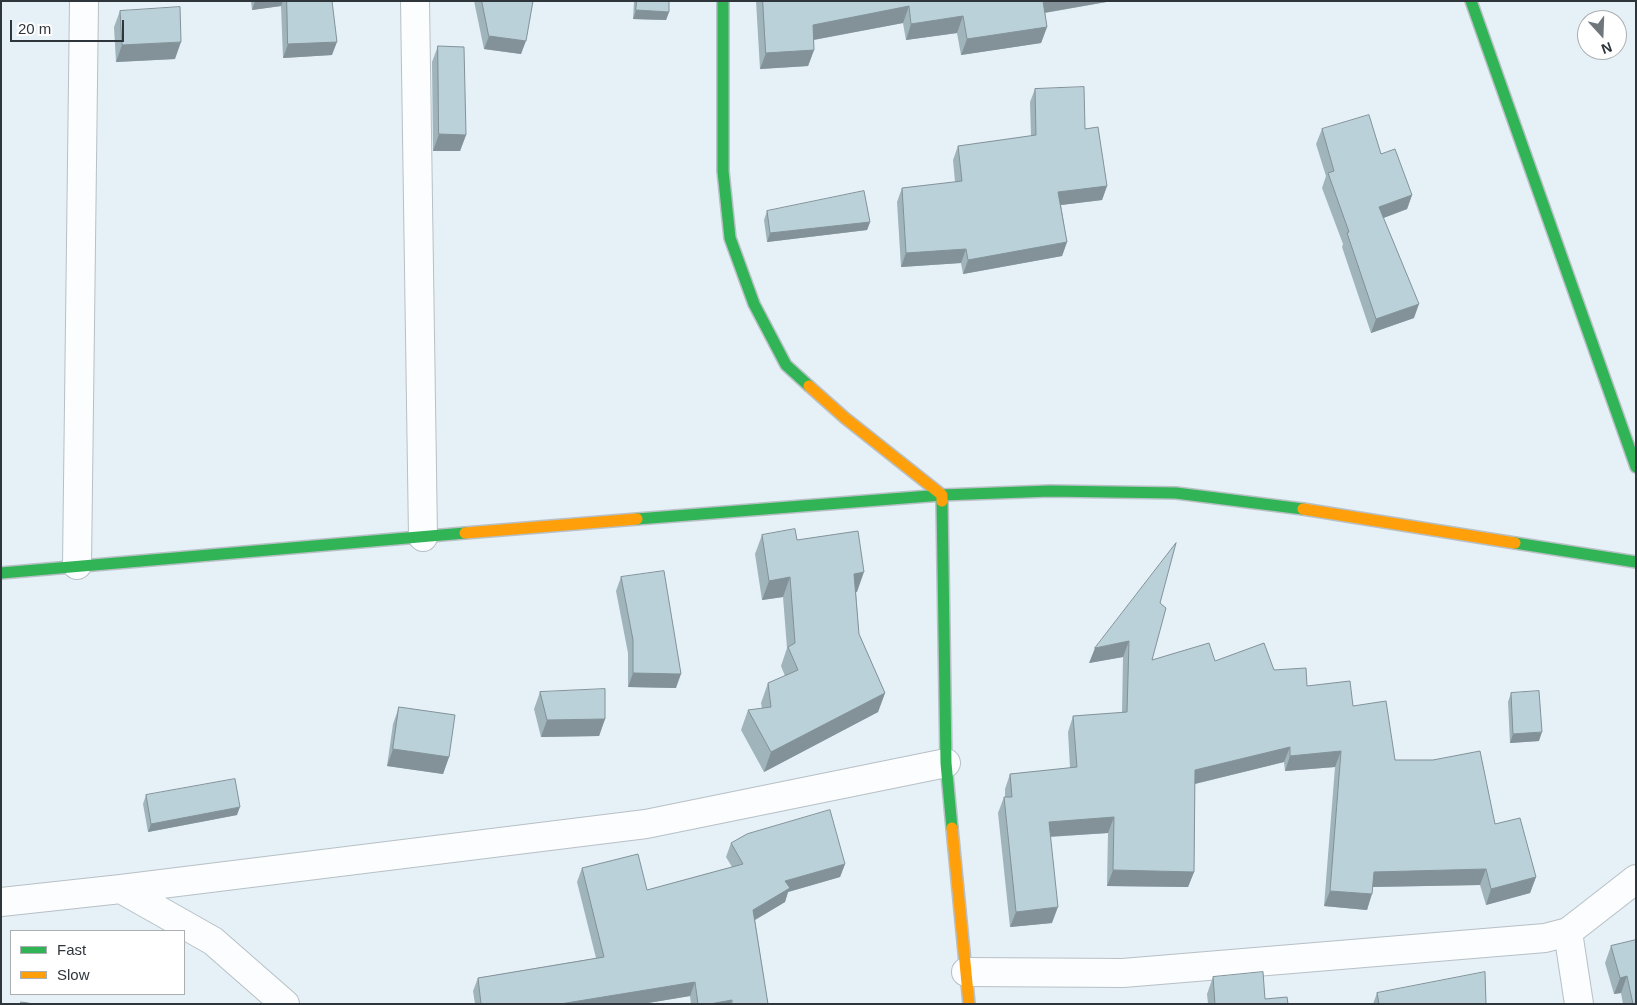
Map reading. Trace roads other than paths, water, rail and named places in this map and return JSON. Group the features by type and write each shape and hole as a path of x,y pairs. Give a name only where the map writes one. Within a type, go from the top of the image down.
{"street":[{"path":"77,565 84,1"},
{"path":"415,1 423,537"},
{"path":"723,1 723,171 730,238 754,304 786,364 845,418 942,495"},
{"path":"1471,1 1636,467"},
{"path":"1,573 77,565 942,495 1050,491 1176,494 1307,510 1636,562"},
{"path":"942,495 946,762 969,1004"},
{"path":"1,902 121,889 646,824 946,762"},
{"path":"966,972 1123,973 1544,938 1568,932 1636,879"},
{"path":"121,889 213,941 285,1004"},
{"path":"1568,932 1578,1004"}]}
